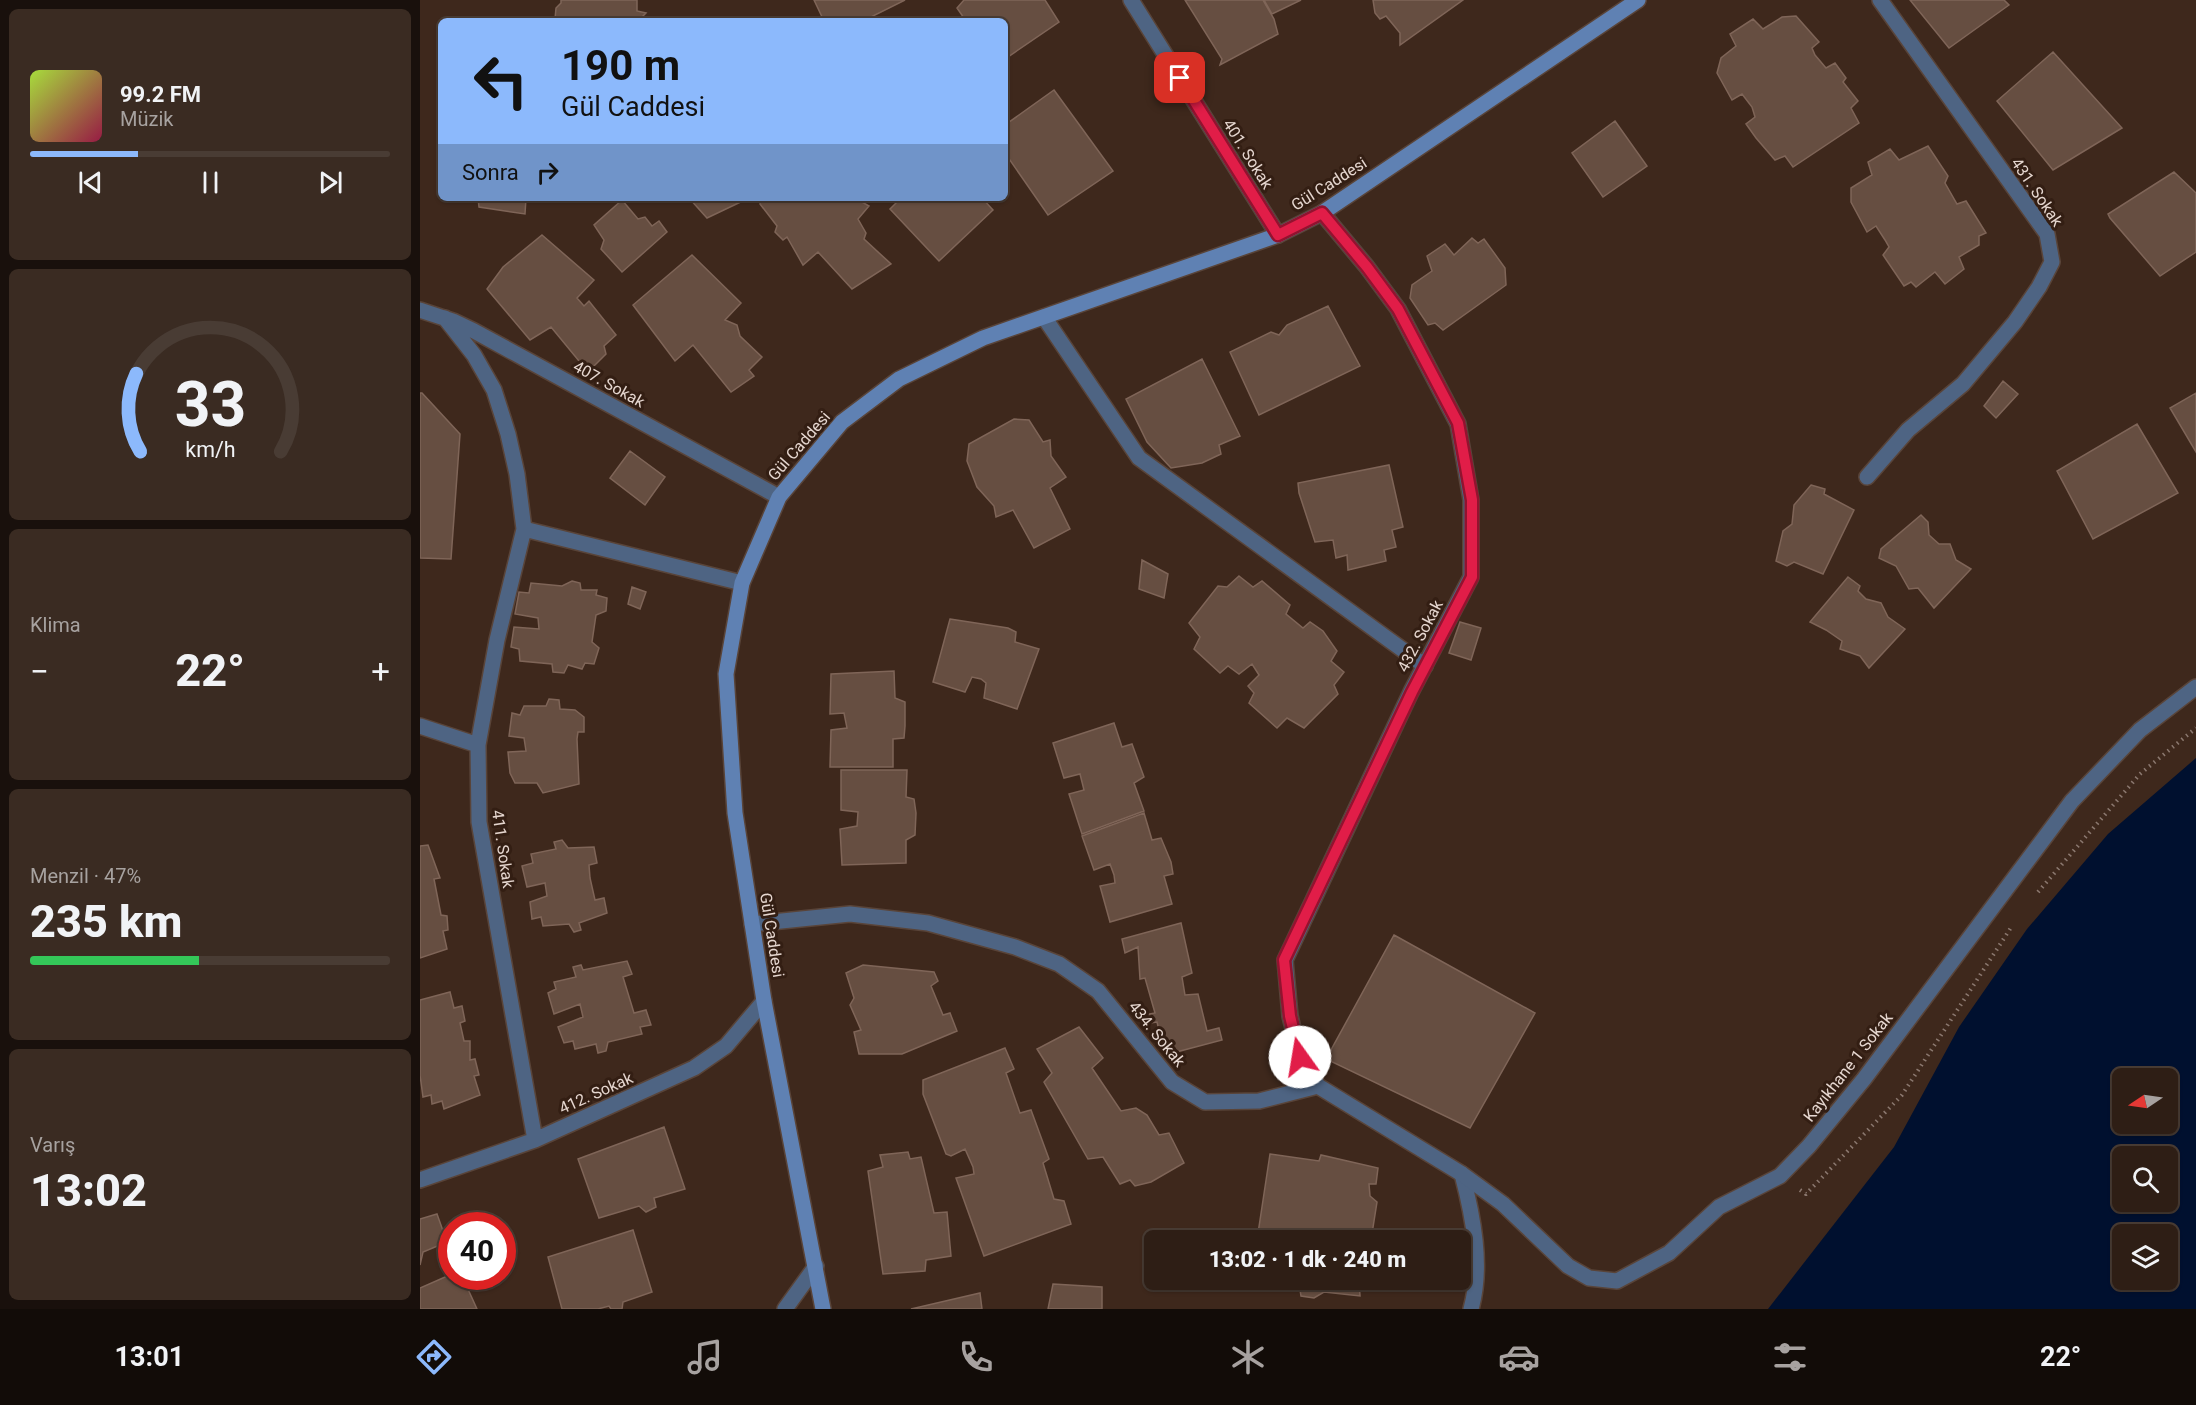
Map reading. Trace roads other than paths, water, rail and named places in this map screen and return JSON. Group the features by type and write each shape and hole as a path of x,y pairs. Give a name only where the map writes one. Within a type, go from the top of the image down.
{"main road":[{"name":"Gül Caddesi","path":"823,1309 764,1001 735,813 726,674 742,583 778,497 842,422 899,379 984,338 1278,235 1322,213 1638,0"}],"street":[{"name":"401. Sokak","path":"1131,0 1278,235"},
{"name":"431. Sokak","path":"1867,477 1908,430 1963,384 2015,322 2039,287 2052,262 2047,234 1880,0"},
{"name":"432. Sokak","path":"1318,1086 1300,1057 1290,1016 1284,960 1425,666 1472,577 1472,500 1458,423 1398,309 1322,213"},
{"name":"407. Sokak","path":"420,310 474,331 778,497"},
{"path":"1044,317 1139,458 1425,666"},
{"name":"411. Sokak","path":"445,318 474,355 494,390 517,474 524,528 497,640 478,745 478,822 535,1140"},
{"path":"524,528 742,583"},
{"name":"Kayıkhane 1 Sokak","path":"1462,1174 1503,1204 1568,1266 1589,1278 1617,1281 1669,1253 1719,1207 1780,1176 1809,1146 1864,1079 2072,801 2140,730 2196,687"},
{"path":"420,726 478,745"},
{"name":"434. Sokak","path":"752,924 850,914 928,923 1015,947 1059,964 1098,991 1172,1082 1205,1102 1258,1101 1318,1086"},
{"name":"412. Sokak","path":"420,1180 535,1140 694,1068 726,1046 764,1001"},
{"path":"1318,1086 1462,1174 1470,1203 1474,1232 1476,1268 1471,1309"},
{"path":"785,1309 816,1266"}],"water":[{"path":"2196,758 2196,1309 1768,1309 1894,1147 1959,1027 2027,929 2108,834"}]}
